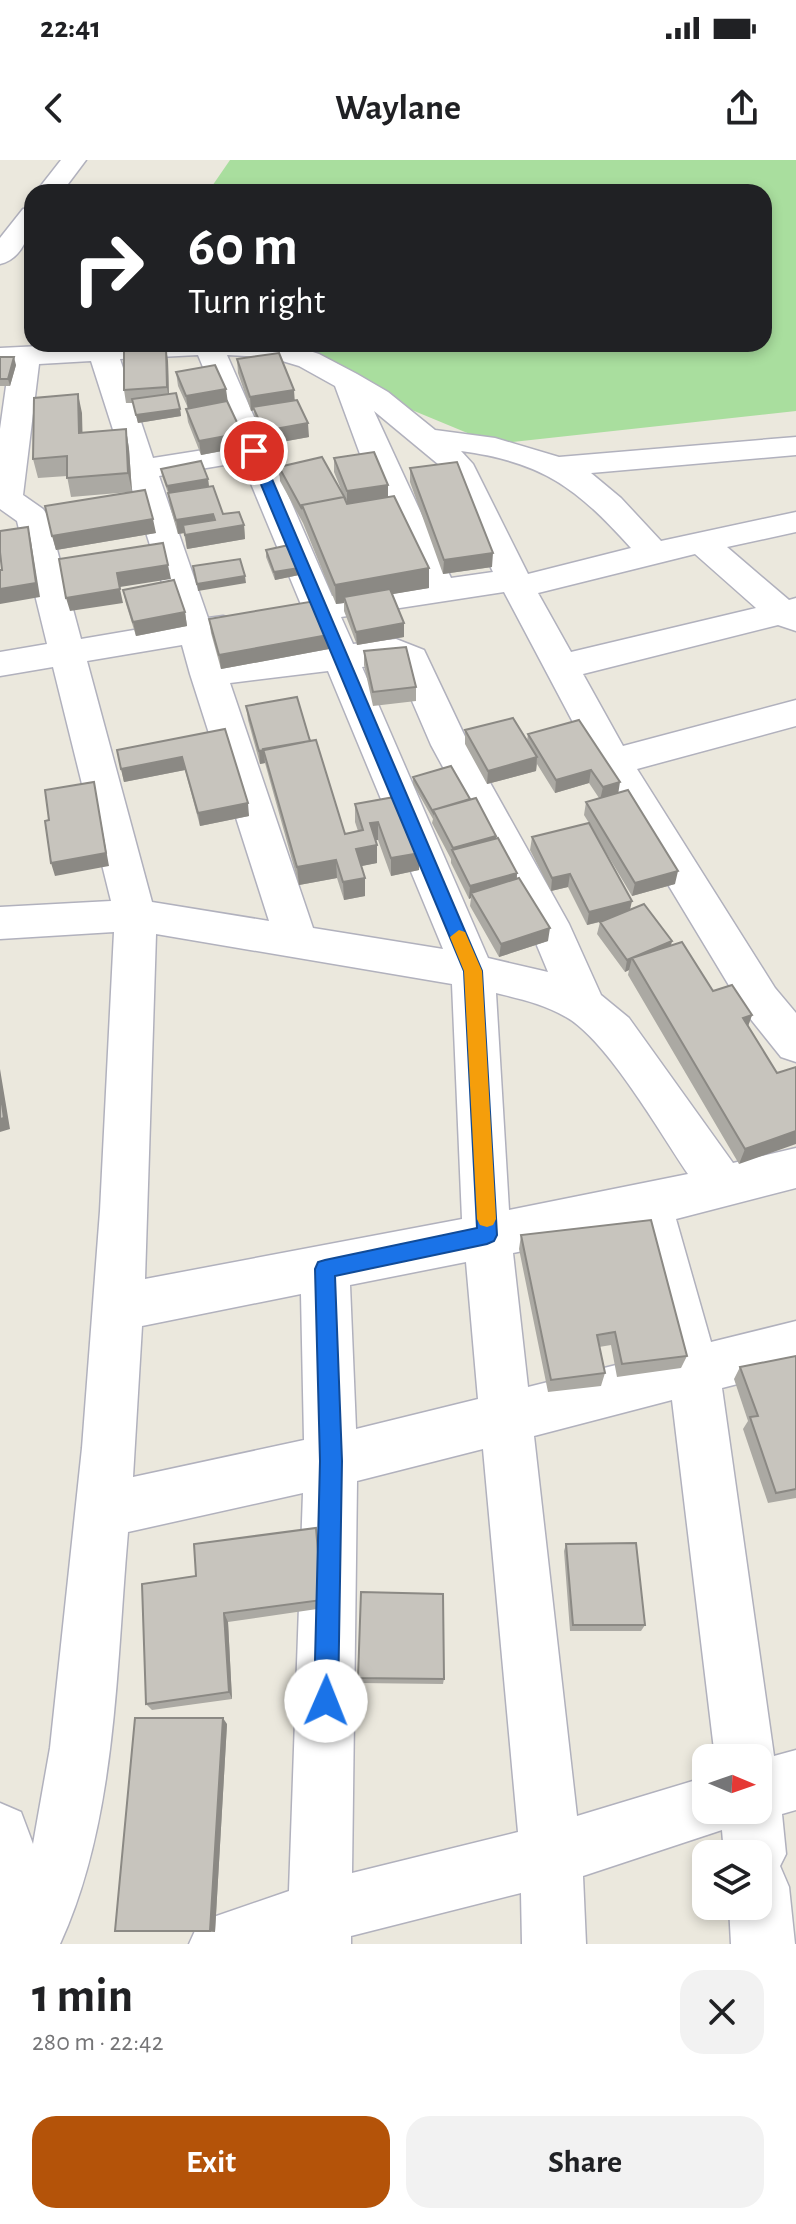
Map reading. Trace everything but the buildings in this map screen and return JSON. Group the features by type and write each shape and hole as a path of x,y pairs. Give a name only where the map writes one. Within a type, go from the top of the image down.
{"street":[{"path":"55,184 74,160"},
{"path":"0,256 24,225"},
{"path":"25,1944 43,1915 56,1877 68,1823 104,1510 120,1307 135,915 67,652 25,506 13,357 118,352"},
{"path":"212,352 254,451 308,612 343,659 473,971 487,1235 551,1855 554,1944"},
{"path":"284,352 309,360 377,398 457,464 516,584 613,762 760,1000 796,1044"},
{"path":"103,353 137,487 195,632 296,939"},
{"path":"347,380 376,454 440,591"},
{"path":"430,439 497,447 553,467 595,491 654,553"},
{"path":"553,467 796,446"},
{"path":"137,487 254,451"},
{"path":"308,612 440,591 516,584 796,522"},
{"path":"701,542 791,614"},
{"path":"561,667 791,614"},
{"path":"0,664 252,622"},
{"path":"208,674 396,651 411,658 450,745 548,924 585,1006"},
{"path":"613,762 796,713"},
{"path":"0,923 135,915 296,939 473,971 553,990 585,1006 614,1031 722,1185"},
{"path":"120,1307 648,1205 722,1185 794,1172"},
{"path":"648,1205 694,1370 743,1744"},
{"path":"320,1928 331,1461 325,1269"},
{"path":"104,1510 331,1461 796,1345"},
{"path":"772,1787 796,1780"},
{"path":"221,1944 320,1928 692,1811"},
{"path":"0,1833 25,1944"},
{"path":"761,1920 763,1944"}],"green space":[{"path":"230,160 796,160 796,411 494,444 271,352 772,352 772,184 214,184"}],"slow traffic":[{"path":"459,937 473,971 487,1219"}],"route":[{"path":"254,451 473,971 487,1235 325,1269 331,1461 326,1701"}]}
